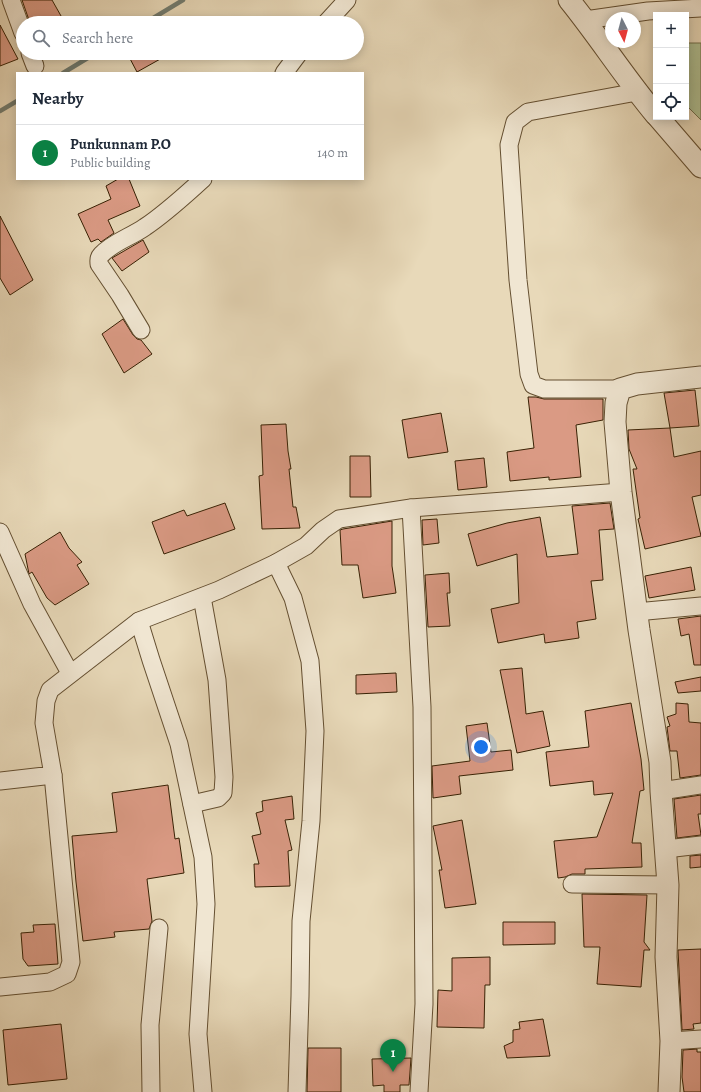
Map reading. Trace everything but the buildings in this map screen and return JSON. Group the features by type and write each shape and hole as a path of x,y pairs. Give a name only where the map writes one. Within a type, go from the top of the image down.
{"street":[{"path":"11,0 17,16"},
{"path":"332,16 347,0"},
{"path":"569,0 636,92 653,111"},
{"path":"585,20 648,11 701,8"},
{"path":"285,72 294,60"},
{"path":"636,92 528,112 514,122 509,145 518,280 529,374 533,384 544,389 620,389 638,384 701,377"},
{"path":"660,120 701,167"},
{"path":"141,330 99,264 98,259 116,243 144,228 168,210 202,180"},
{"path":"620,389 616,403 615,422 621,492 636,612 660,762 668,885 666,957 671,1041 669,1092"},
{"path":"0,987 50,982 67,974 71,962 53,775 44,723 46,701 50,690 70,673 139,621 219,590 276,564 306,546 323,530 339,519 411,508 621,492"},
{"path":"411,508 422,729 424,1004 419,1092"},
{"path":"0,532 32,604 70,673"},
{"path":"276,564 293,598 310,661 315,730 311,821 301,921 297,1092"},
{"path":"192,804 218,798 223,793 224,777 217,680 202,597"},
{"path":"636,612 701,606"},
{"path":"139,621 179,744 203,857 206,904 198,1034 203,1092"},
{"path":"0,781 53,775"},
{"path":"661,791 701,785"},
{"path":"666,849 701,845"},
{"path":"572,884 668,885"},
{"path":"151,1092 150,1025 158,928"},
{"path":"671,1041 701,1039"}],"green space":[{"path":"689,43 701,43 701,120 689,108"}],"waterway":[{"path":"157,16 183,0"},
{"path":"65,72 84,60"},
{"path":"0,111 16,102"}],"place":[{"name":"Punkunnam P.O","path":"393,1072"}]}
